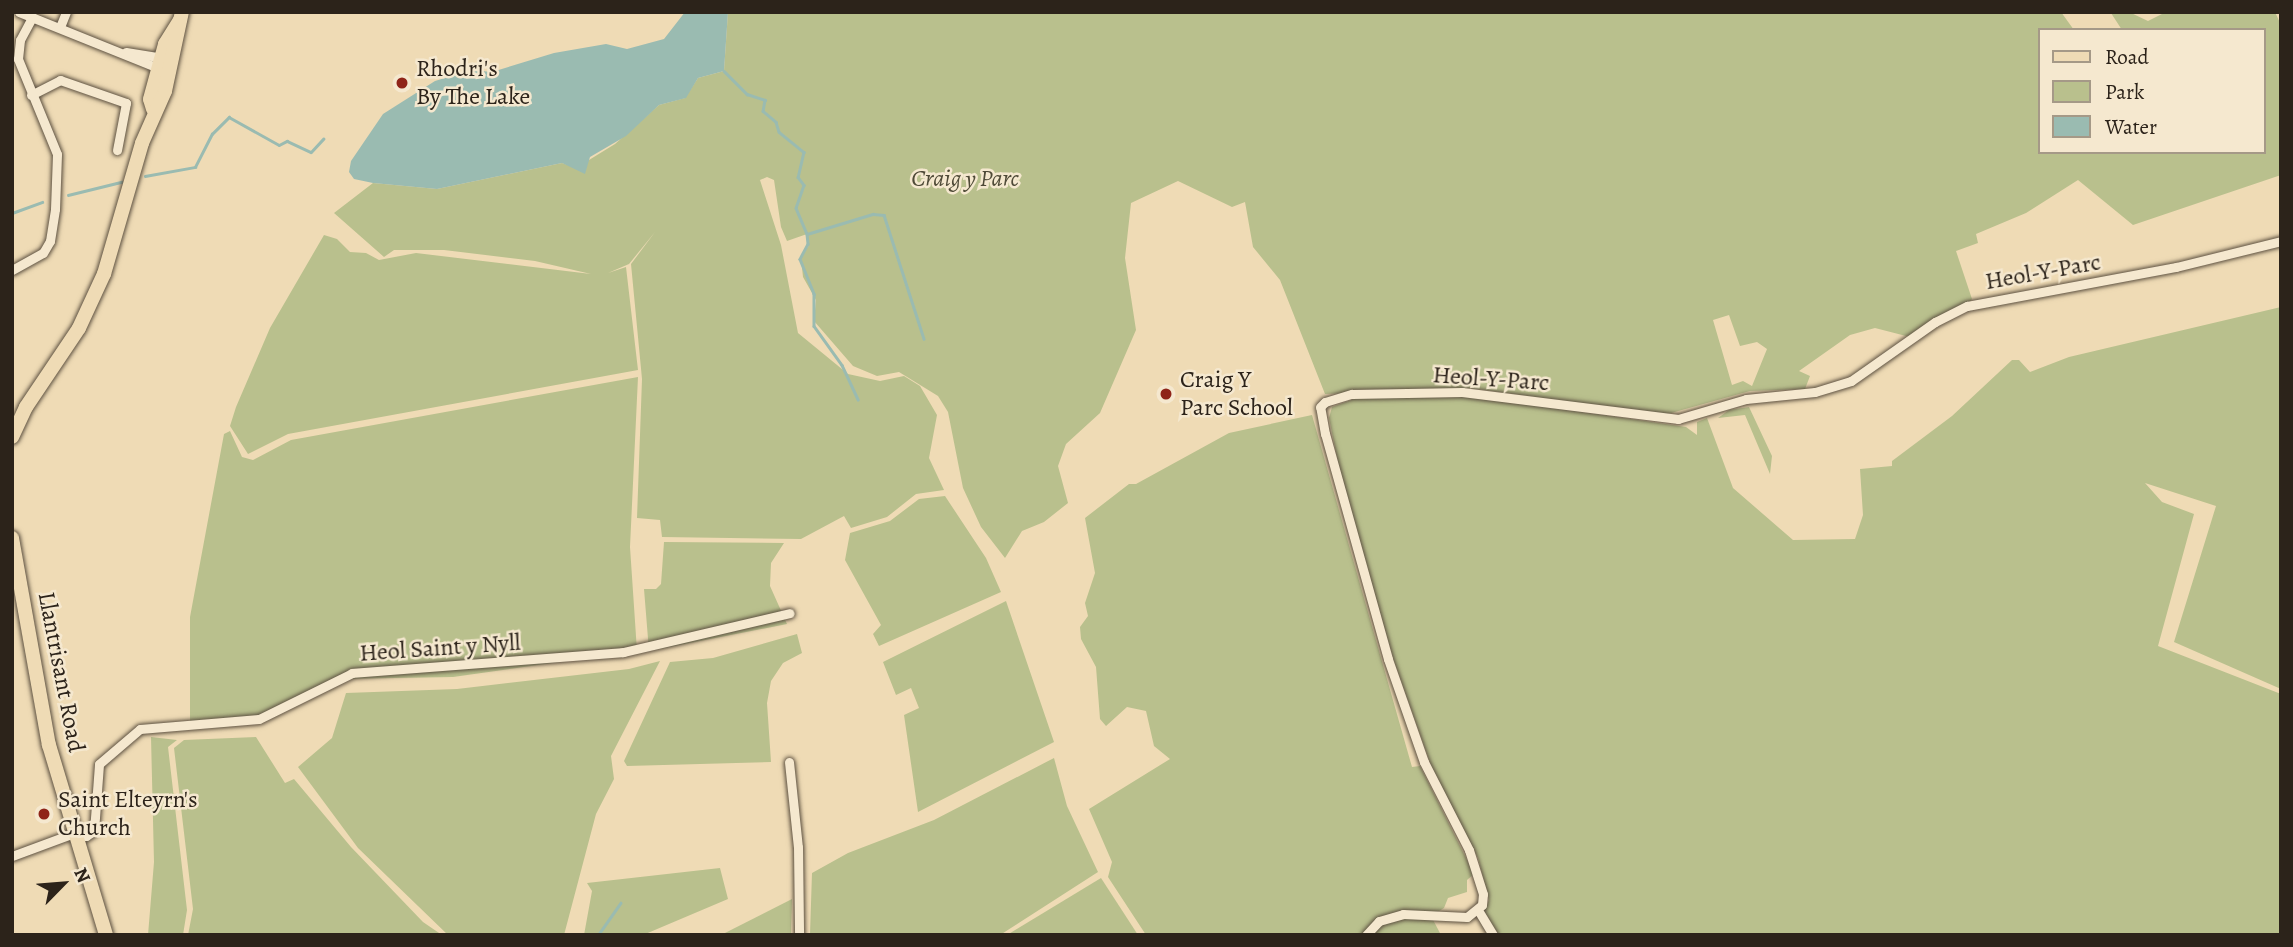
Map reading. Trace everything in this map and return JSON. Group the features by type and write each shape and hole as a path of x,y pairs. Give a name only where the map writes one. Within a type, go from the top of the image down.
{"main road":[{"path":"12,436 31,399 79,328 104,274 153,109 161,101 166,64 181,16"},
{"name":"Llantrisant Road","path":"12,538 49,745 106,935"}],"street":[{"path":"19,12 125,52 166,64"},
{"path":"60,27 66,12"},
{"path":"12,270 43,253 50,241 55,209 57,154 18,59 20,40 32,17"},
{"path":"31,95 60,80 126,103 117,150"},
{"name":"Heol-Y-Parc","path":"1478,910 1483,894 1475,865 1424,762 1370,603 1325,433 1321,407 1325,402 1352,394 1462,392 1678,419 1746,399 1815,392 1847,382 1935,322 1966,306 2176,267 2281,241"},
{"name":"Heol Saint y Nyll","path":"12,856 77,832 86,836 94,831 99,764 140,729 259,719 352,673 623,652 790,613"},
{"path":"789,762 798,847 799,935"},
{"path":"1366,935 1379,920 1403,914 1457,918 1478,910 1493,935"}],"green space":[{"name":"Craig y Parc","path":"728,12 2061,12 2073,28 2038,28 2038,154 2265,154 2265,28 2121,28 2111,13 2129,12 2148,21 2166,12 2275,12 2281,25 2281,175 2133,225 2078,180 2026,213 1976,234 1978,243 1956,251 1972,299 1967,306 1910,337 1875,328 1850,335 1799,371 1810,376 1805,389 1750,391 1664,415 1470,388 1325,394 1280,280 1253,247 1245,202 1232,207 1178,181 1131,203 1125,258 1136,330 1100,413 1066,444 1058,466 1068,503 1044,522 1022,531 1005,558 981,527 963,488 948,412 938,396 899,372 877,376 853,366 814,321 816,300 803,277 801,258 809,245 807,234 787,241 781,227 774,180 767,177 760,180 781,245 798,333 848,374 880,381 904,376 920,386 937,415 929,458 944,490 916,494 887,517 851,528 844,516 801,539 662,537 660,520 637,518 642,379 631,264 655,232 629,264 608,273 626,267 638,370 288,434 248,454 230,426 236,407 270,328 324,235 337,239 350,252 366,253 379,260 416,253 591,274 535,261 444,250 394,250 384,257 334,213 373,183 437,189 562,163 576,168 615,144 659,105 685,98 698,78 724,71","holes":["1729,315 1740,346 1757,342 1767,349 1752,386 1743,381 1732,385 1713,320"]},
{"path":"2281,307 2281,689 2174,642 2216,506 2145,483 2162,502 2194,514 2158,646 2281,694 2281,935 1499,935 1484,911 1489,900 1478,858 1432,768 1394,661 1342,482 1329,418 1332,407 1357,398 1479,397 1686,427 1697,435 1697,422 1707,418 1733,488 1793,540 1855,539 1863,515 1860,469 1892,466 1892,461 1952,416 2012,360 2019,360 2030,372 2069,357"},
{"path":"638,377 630,547 637,651 453,677 338,679 256,723 190,729 190,617 224,434 230,431 242,457 253,460 291,440"},
{"path":"1749,407 1772,456 1770,474 1745,415 1718,418 1729,410"},
{"path":"1312,415 1412,767 1420,766 1474,874 1467,880 1467,892 1448,898 1444,908 1431,916 1441,935 1146,935 1108,877 1112,862 1089,809 1170,759 1154,746 1146,711 1127,707 1106,726 1100,719 1096,667 1081,639 1080,627 1088,616 1085,603 1095,573 1085,518 1129,484 1136,484 1229,433"},
{"path":"945,496 986,558 1001,592 879,646 873,634 881,625 845,560 850,533 890,521 919,499"},
{"path":"664,542 784,543 771,563 770,586 787,624 649,651 644,589 656,589 661,584"},
{"path":"1006,601 1054,742 918,812 904,715 919,708 911,688 896,695 883,662"},
{"path":"797,634 802,653 783,663 771,681 767,703 771,762 627,766 624,761 670,662 713,658"},
{"path":"660,661 611,756 614,779 596,814 564,935 448,935 358,848 298,767 332,738 346,693 457,689 629,669"},
{"path":"151,737 177,740 168,747 187,910 183,935 148,935 154,862"},
{"path":"256,737 285,783 294,779 351,847 423,922 442,935 188,935 193,909 174,748 184,740"},
{"path":"1054,758 1067,806 1098,872 1000,935 810,935 812,873 848,853 934,820"},
{"path":"720,868 728,899 643,935 584,935 592,891 587,883"},
{"path":"1101,878 1138,935 1007,935"},
{"path":"792,899 791,935 721,935"}],"water":[{"path":"685,12 728,12 724,71 698,78 686,98 659,105 626,136 590,157 585,174 562,163 437,189 373,183 354,179 349,172 351,161 383,114 435,81 471,70 492,72 554,53 606,44 627,49 664,39"}],"waterway":[{"path":"724,71 747,94 765,100 763,111 776,122 779,132 804,152 798,177 804,185 796,208 807,234 808,244 800,259 814,294 814,326 842,365 858,400"},
{"path":"145,176 195,167 212,134 229,117 279,145 287,141 311,152 323,139"},
{"path":"68,195 121,182"},
{"path":"12,213 42,202"},
{"path":"807,234 873,214 884,215 924,339"},
{"path":"598,935 620,903"}],"place":[{"name":"Rhodri's By The Lake","path":"402,83"},
{"name":"Craig Y Parc School","path":"1166,394"},
{"name":"Saint Elteyrn's Church","path":"44,814"}]}
